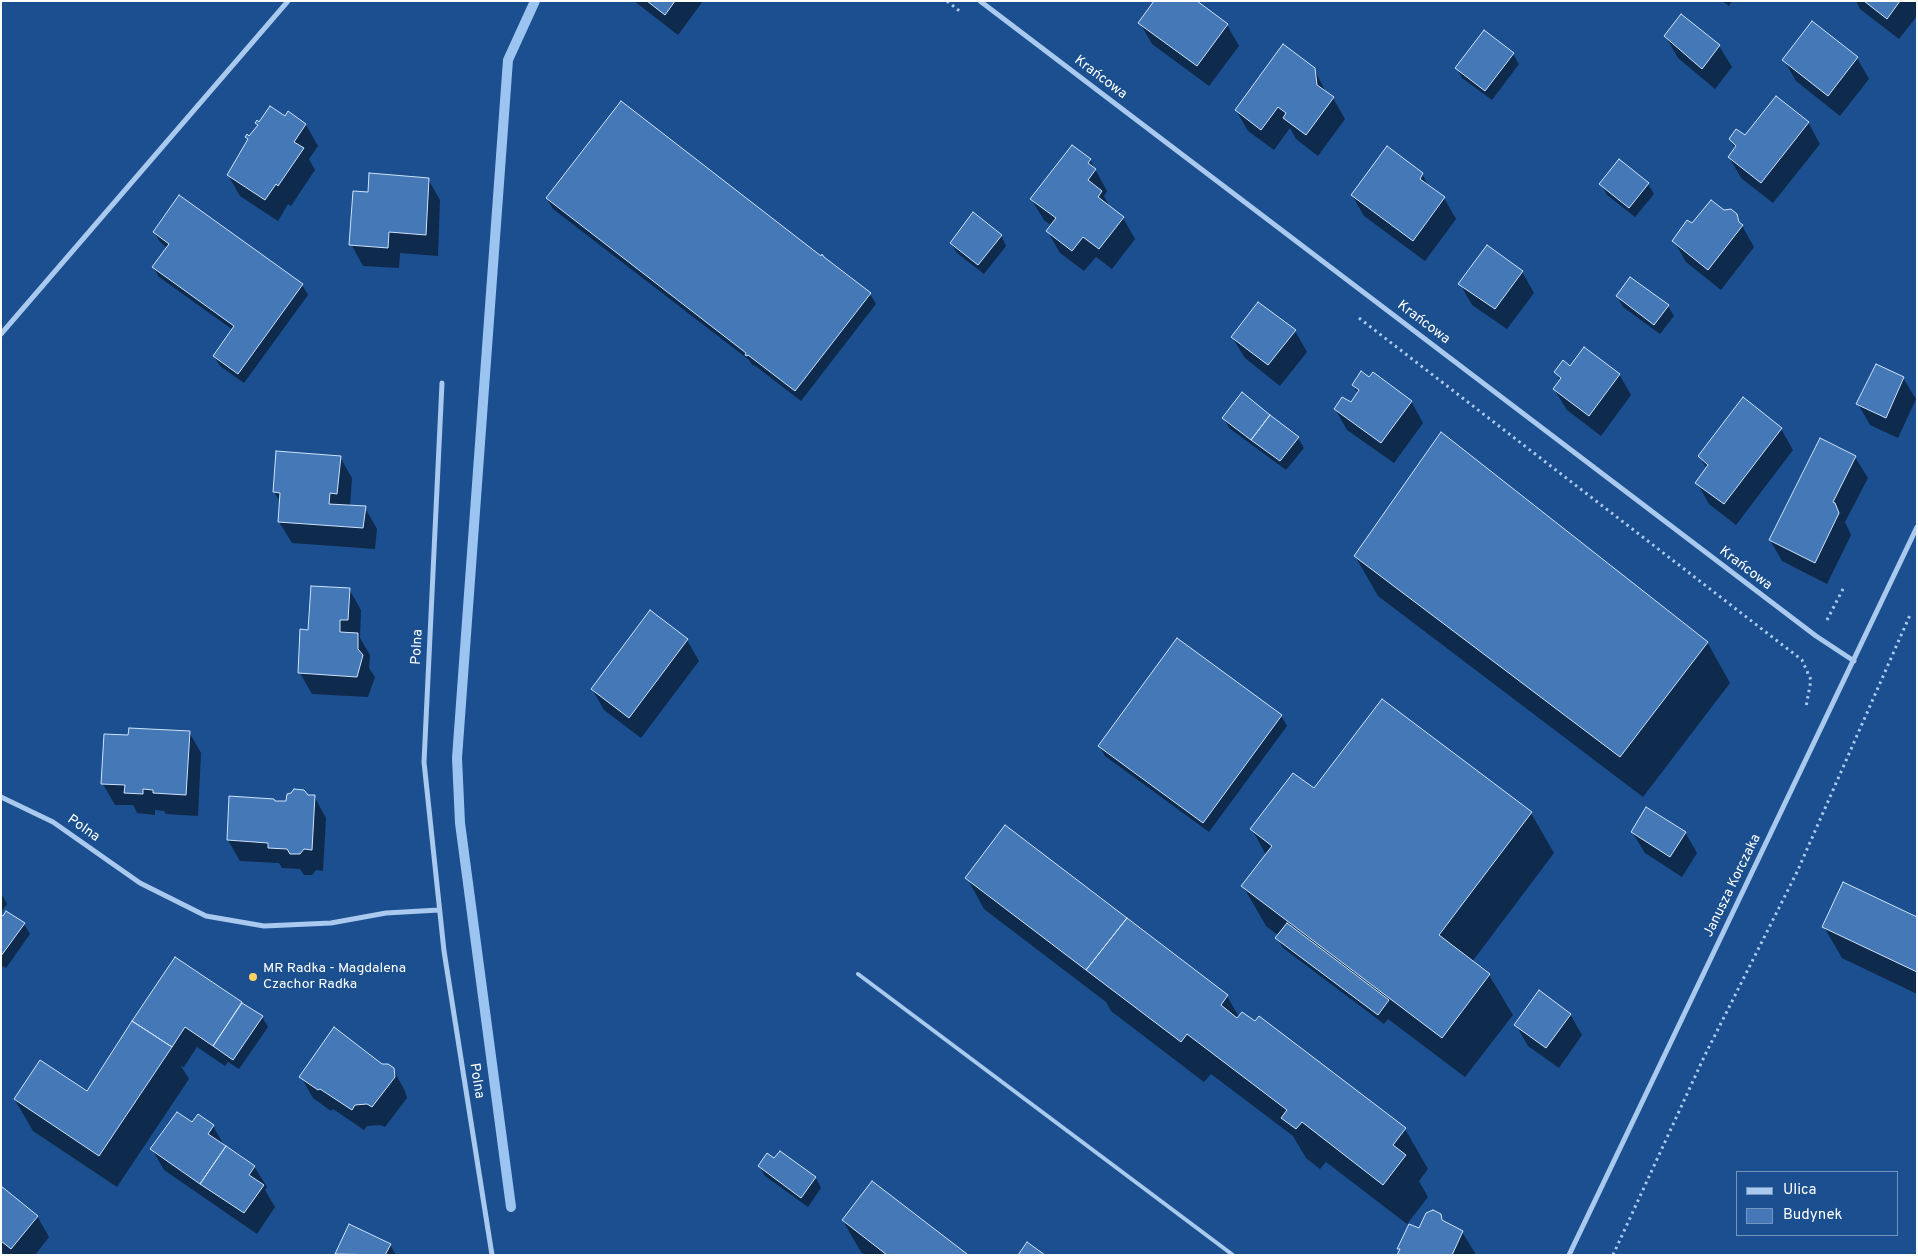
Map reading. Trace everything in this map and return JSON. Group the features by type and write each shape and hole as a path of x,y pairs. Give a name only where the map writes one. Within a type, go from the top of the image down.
{"street":[{"path":"1,334 288,1"},
{"name":"Krańcowa","path":"980,1 1816,636 1854,661"},
{"name":"Polna","path":"442,383 424,762 444,951 492,1255"},
{"name":"Janusza Korczaka","path":"1569,1255 1917,527"},
{"name":"Polna","path":"1,797 53,822 140,882 206,916 264,926 331,923 386,914 439,910"}],"lane":[{"path":"858,974 1233,1255"}],"path":[{"path":"947,1 969,18"},
{"path":"1355,315 1802,660 1811,680 1804,712"},
{"path":"1826,623 1844,587"},
{"path":"1613,1255 1704,1057 1797,872 1910,615"}],"building":[{"path":"647,1 675,1 665,15"},
{"path":"1154,1 1197,1 1228,24 1197,66 1138,23"},
{"path":"1864,1 1900,1 1887,19"},
{"path":"1681,14 1720,45 1702,69 1664,36"},
{"path":"1812,21 1858,57 1828,96 1782,60"},
{"path":"1484,30 1514,53 1485,91 1455,68"},
{"path":"1283,44 1315,68 1317,85 1334,97 1306,135 1283,118 1286,113 1278,107 1261,130 1235,110"},
{"path":"1776,96 1809,122 1761,183 1728,157 1736,146 1729,139 1736,129 1745,135"},
{"path":"621,101 871,293 795,391 748,355 745,355 746,353 546,198"},
{"path":"270,106 285,116 288,111 306,124 294,142 304,148 278,186 276,184 265,200 227,175 248,139 245,137 247,134 249,136 258,125 255,123 257,120 259,122"},
{"path":"1072,145 1091,159 1088,163 1096,169 1088,180 1102,191 1098,197 1124,217 1099,249 1083,237 1072,251 1046,231 1056,218 1030,199"},
{"path":"1387,146 1423,173 1420,179 1445,197 1413,241 1351,195"},
{"path":"1619,159 1649,183 1629,208 1599,184"},
{"path":"369,173 429,178 426,235 389,232 388,248 349,245 353,191 368,192"},
{"path":"179,195 303,284 238,374 213,356 234,326 152,267 169,244 153,232"},
{"path":"1711,200 1724,210 1731,209 1737,214 1739,222 1743,225 1708,270 1672,241 1687,220 1692,223"},
{"path":"973,212 1002,235 978,265 950,243"},
{"path":"1487,245 1523,271 1495,309 1458,284"},
{"path":"1630,277 1669,305 1654,325 1616,296"},
{"path":"1258,302 1296,330 1268,365 1231,337"},
{"path":"1584,347 1620,374 1589,416 1553,389 1561,378 1554,372 1563,360 1570,366"},
{"path":"1876,364 1904,377 1886,418 1856,404"},
{"path":"1361,371 1369,377 1373,372 1412,401 1381,443 1334,409 1342,397 1351,402 1359,390 1352,385"},
{"path":"1242,392 1270,415 1251,440 1222,418"},
{"path":"1743,397 1782,428 1724,504 1695,483 1708,465 1698,456"},
{"path":"1270,415 1299,437 1280,461 1251,440"},
{"path":"1441,432 1708,642 1620,757 1354,556"},
{"path":"1820,438 1856,456 1833,502 1839,513 1815,563 1769,540"},
{"path":"276,451 341,456 337,494 330,493 329,504 366,506 363,528 278,522 280,493 273,492"},
{"path":"311,586 350,588 348,620 340,620 340,632 358,633 358,649 363,655 357,677 298,673 300,629 308,630"},
{"path":"650,610 688,639 629,718 591,689"},
{"path":"1177,638 1282,715 1203,823 1098,746"},
{"path":"1382,699 1532,812 1439,935 1490,974 1442,1038 1241,886 1272,846 1250,829 1293,773 1314,788"},
{"path":"129,728 190,731 186,795 153,793 153,790 143,789 143,794 124,793 125,785 101,784 104,734 128,735"},
{"path":"294,789 304,790 308,795 315,795 312,850 304,849 300,854 290,854 287,849 268,848 268,843 227,840 229,796 286,801 287,794 291,793"},
{"path":"1646,807 1686,832 1670,857 1631,832"},
{"path":"1005,825 1127,918 1086,970 965,878"},
{"path":"1843,882 1917,917 1917,972 1822,927"},
{"path":"6,911 25,923 1,956 1,915 3,916"},
{"path":"1127,918 1228,995 1221,1005 1237,1018 1242,1012 1255,1021 1259,1016 1406,1128 1393,1145 1406,1155 1383,1185 1302,1122 1296,1129 1281,1118 1287,1110 1187,1034 1181,1042 1086,970"},
{"path":"1287,923 1389,1000 1378,1015 1275,938"},
{"path":"175,957 242,1002 213,1046 185,1027 172,1047 132,1021"},
{"path":"1539,990 1571,1014 1546,1048 1514,1025"},
{"path":"242,1003 263,1016 233,1060 213,1046"},
{"path":"132,1021 172,1047 99,1156 14,1099 40,1060 87,1091"},
{"path":"334,1027 382,1064 388,1064 394,1068 395,1077 372,1107 367,1104 355,1105 352,1110 299,1077"},
{"path":"177,1112 192,1122 198,1114 214,1125 208,1134 226,1146 200,1184 150,1149"},
{"path":"226,1146 255,1166 249,1175 264,1185 244,1213 200,1184"},
{"path":"780,1151 816,1177 801,1198 758,1166 767,1153 774,1158"},
{"path":"872,1181 967,1255 887,1255 842,1220"},
{"path":"1,1186 38,1216 11,1249 1,1241"},
{"path":"1433,1210 1441,1214 1442,1220 1463,1231 1452,1255 1397,1255 1400,1249 1397,1249 1409,1224 1419,1228 1426,1213"},
{"path":"349,1224 391,1244 385,1255 335,1254"},
{"path":"1027,1242 1045,1255 1018,1255"}],"waterway":[{"path":"511,1207 460,823 457,758 508,60 535,1"}],"place":[{"name":"MR Radka - Magdalena Czachor Radka","path":"253,977"}]}
